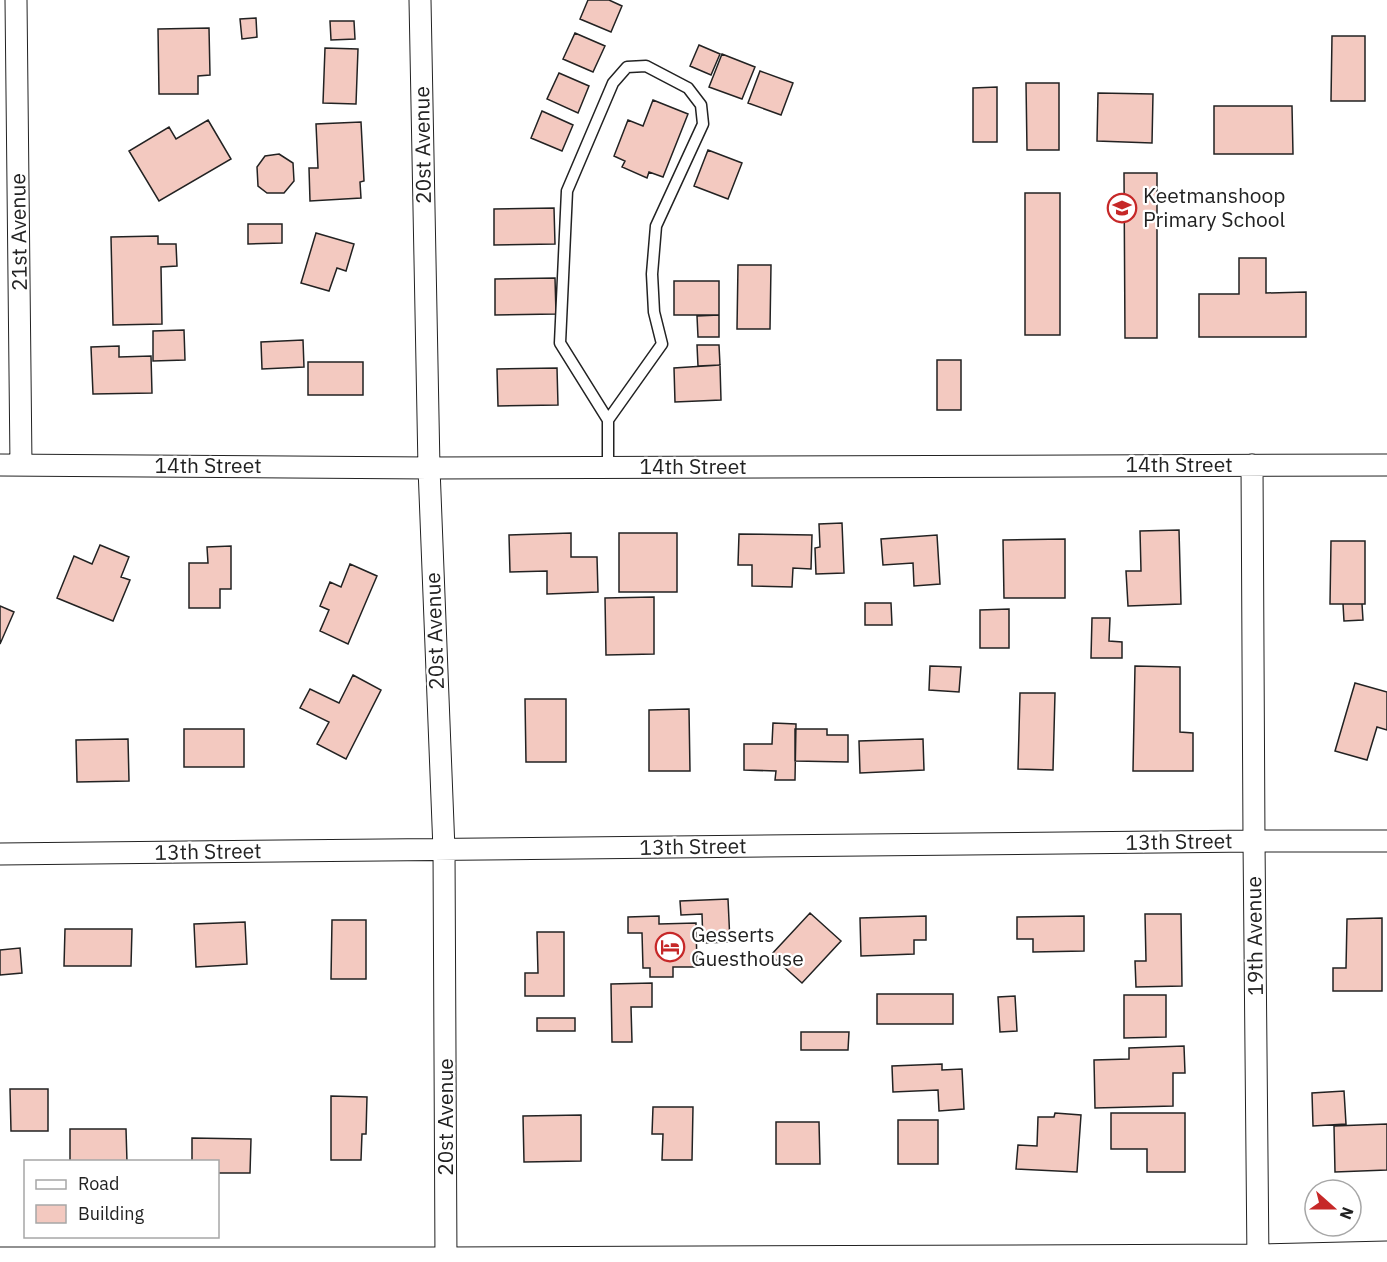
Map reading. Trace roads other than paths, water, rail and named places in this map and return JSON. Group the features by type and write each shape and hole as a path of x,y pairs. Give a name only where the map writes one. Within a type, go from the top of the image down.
{"street":[{"name":"21st Avenue","path":"16,0 21,465"},
{"name":"20st Avenue","path":"420,0 429,468 444,850 446,1260"},
{"name":"14th Street","path":"0,465 429,468 1387,465"},
{"name":"19th Avenue","path":"1252,465 1258,1258"},
{"name":"13th Street","path":"0,854 1387,841"},
{"path":"0,1258 446,1260 1258,1258 1387,1252"}],"lane":[{"path":"608,420 662,344 654,312 652,283 656,226 703,124 701,105 688,88 646,66 627,67 613,83 567,191 560,344 608,420 608,467"}],"place":[{"name":"Keetmanshoop Primary School","path":"1122,208"},
{"name":"Gesserts Guesthouse","path":"670,947"}]}
